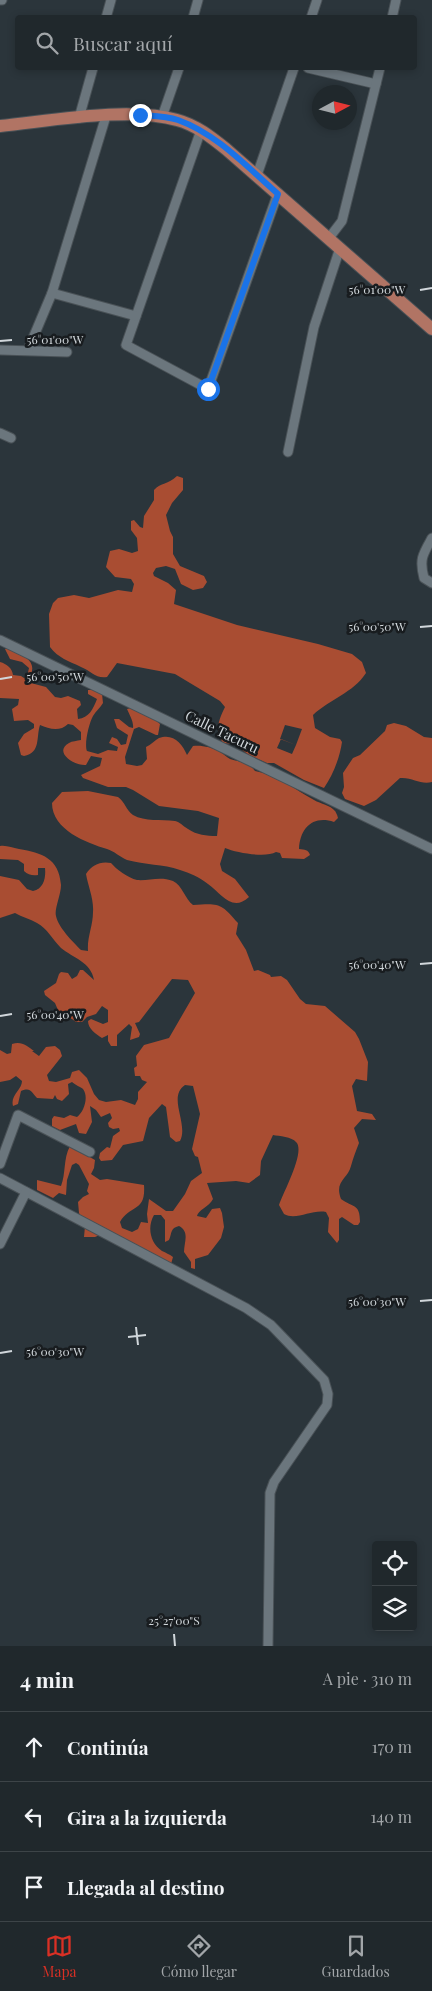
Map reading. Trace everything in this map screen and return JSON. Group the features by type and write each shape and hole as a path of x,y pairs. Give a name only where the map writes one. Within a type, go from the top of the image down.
{"main road":[{"path":"0,126 106,116 162,117 178,120 201,130 257,175 432,329"}],"street":[{"path":"107,15 111,0"},
{"path":"194,15 198,0"},
{"path":"312,15 317,0"},
{"path":"393,15 396,0"},
{"path":"79,118 92,70"},
{"path":"162,117 178,70"},
{"path":"257,175 293,70"},
{"path":"316,70 376,84"},
{"path":"329,238 342,221 380,70"},
{"path":"28,350 52,293 106,116"},
{"path":"201,130 126,346 208,389 278,194"},
{"path":"288,452 314,327 340,248"},
{"path":"52,293 136,316"},
{"path":"0,350 67,352"},
{"path":"0,433 10,438"},
{"path":"432,538 421,558 420,565 424,578 432,583"},
{"name":"Calle Tacuru","path":"0,640 432,849"},
{"path":"0,1164 18,1115 90,1152"},
{"path":"0,1178 246,1308 271,1325 324,1380 328,1394 327,1405 274,1482 270,1493 268,1646"},
{"path":"0,1244 26,1192"}],"shaded area":[{"path":"177,476 183,478 183,490 172,503 166,515 173,537 173,554 180,566 204,576 207,582 203,588 193,590 181,584 175,569 166,566 156,568 153,573 154,576 168,583 176,590 174,604 237,625 352,654 362,662 366,673 361,680 313,715 315,728 330,737 340,739 342,742 336,766 324,788 304,780 274,763 267,763 249,755 234,744 223,743 218,730 219,721 225,707 220,701 175,674 117,663 107,677 100,677 60,657 50,647 49,614 53,603 58,598 74,595 89,598 118,590 132,592 134,584 131,579 115,577 106,567 110,551 119,549 132,553 138,551 137,538 131,530 131,521 134,520 143,528 144,516 154,500 154,490","holes":["285,725 302,729 292,754 277,748"]},
{"path":"10,648 30,661 32,665 31,675 27,682 46,687 55,697 68,696 80,701 81,705 77,709 78,719 88,715 97,699 88,694 88,690 98,690 102,694 103,703 93,716 89,728 86,744 87,751 98,754 108,750 117,751 118,747 109,743 112,737 117,739 121,745 126,744 128,735 117,728 114,719 119,719 133,728 127,709 131,708 160,724 158,735 139,727 134,729 125,757 126,764 142,765 147,759 146,747 159,738 173,738 180,743 187,755 193,746 203,746 217,750 230,759 247,764 255,771 279,779 314,800 331,807 338,818 334,822 320,820 314,822 305,829 299,849 307,851 310,855 304,859 282,858 280,853 276,852 266,855 251,854 225,848 220,864 222,871 235,879 249,897 237,903 227,900 205,882 191,874 167,867 127,860 110,850 81,839 64,828 54,812 52,803 62,792 88,791 118,797 133,815 148,819 175,821 198,834 217,836 219,818 198,811 159,806 126,787 108,787 83,778 81,775 100,766 102,758 91,756 86,765 81,765 67,758 63,750 65,747 70,742 81,740 81,732 73,725 68,724 65,727 54,729 40,725 37,744 33,752 24,756 21,755 18,743 24,734 34,728 34,724 28,720 14,721 12,709 18,705 19,699 0,698 0,662 12,670 13,675 24,678 27,677 29,668 22,662 10,659 5,649"},
{"path":"394,723 406,726 424,737 432,738 432,782 400,778 376,800 364,806 345,799 342,793 344,787 343,773 353,758 360,755 385,731 387,725"},
{"path":"0,846 42,855 53,863 60,876 61,885 56,910 57,920 66,934 81,950 88,951 93,917 93,902 86,874 91,868 100,863 111,863 123,873 137,880 159,879 173,881 193,905 209,904 219,906 232,916 238,923 236,934 246,950 254,971 258,970 271,977 281,976 287,980 300,999 306,1004 325,1006 355,1032 368,1062 367,1081 356,1079 352,1086 357,1111 372,1114 376,1120 362,1119 354,1128 359,1143 349,1170 339,1188 341,1199 355,1207 359,1212 360,1222 358,1225 354,1225 342,1217 339,1219 339,1240 337,1243 328,1232 329,1218 326,1212 315,1212 299,1216 284,1214 279,1205 296,1163 298,1147 292,1139 273,1135 261,1161 260,1175 249,1183 236,1181 207,1183 213,1199 197,1216 206,1218 212,1209 220,1208 224,1227 221,1238 208,1255 195,1259 195,1269 191,1268 191,1262 184,1252 186,1238 182,1228 179,1226 174,1228 169,1240 165,1242 165,1220 161,1215 154,1215 150,1230 152,1239 158,1248 173,1257 171,1264 102,1234 95,1237 84,1237 85,1226 79,1213 78,1202 89,1194 87,1191 89,1184 76,1163 72,1165 67,1180 66,1195 59,1193 53,1198 37,1190 37,1180 61,1186 66,1156 70,1146 95,1160 91,1174 100,1180 107,1179 144,1185 144,1194 140,1204 124,1216 120,1222 122,1228 132,1232 138,1229 141,1222 148,1223 149,1199 166,1211 173,1211 185,1194 191,1181 202,1173 198,1157 195,1156 192,1149 200,1114 193,1086 185,1085 180,1090 178,1096 182,1127 180,1141 176,1142 170,1137 166,1107 162,1104 149,1118 143,1141 123,1145 112,1160 101,1161 99,1158 100,1153 107,1147 110,1148 113,1136 120,1131 119,1128 113,1129 109,1127 108,1123 112,1118 110,1113 101,1117 90,1106 92,1122 86,1134 79,1133 76,1124 60,1130 52,1126 54,1116 64,1118 70,1115 77,1117 84,1108 85,1092 72,1082 68,1084 69,1094 62,1101 57,1099 55,1095 53,1099 37,1098 31,1091 27,1090 21,1091 18,1104 13,1106 13,1099 22,1081 16,1076 10,1080 0,1082 0,1050 7,1054 11,1053 12,1044 19,1043 27,1046 39,1056 46,1047 55,1046 60,1050 62,1056 47,1075 49,1081 56,1082 70,1078 72,1072 79,1070 87,1078 94,1094 99,1100 106,1102 121,1100 135,1105 138,1099 138,1092 147,1082 142,1080 140,1076 135,1076 136,1056 144,1045 169,1038 195,993 188,980 172,979 139,1022 135,1023 140,1034 139,1037 130,1040 132,1027 129,1024 117,1035 117,1046 111,1046 108,1041 108,1035 102,1038 88,1024 88,1021 91,1019 103,1024 108,1022 108,1010 102,1006 96,1014 87,1017 82,1022 76,1022 60,1015 55,1003 45,995 44,991 56,983 61,972 68,973 72,979 77,976 80,970 83,970 94,980 92,974 81,961 61,948 41,925 15,913 0,918 0,876 19,880 27,889 33,891 42,885 45,879 45,868 38,868 38,875 31,875 24,871 24,864 18,860 0,859"}],"route":[{"path":"140,115 178,120 201,130 278,194 208,389"}]}
